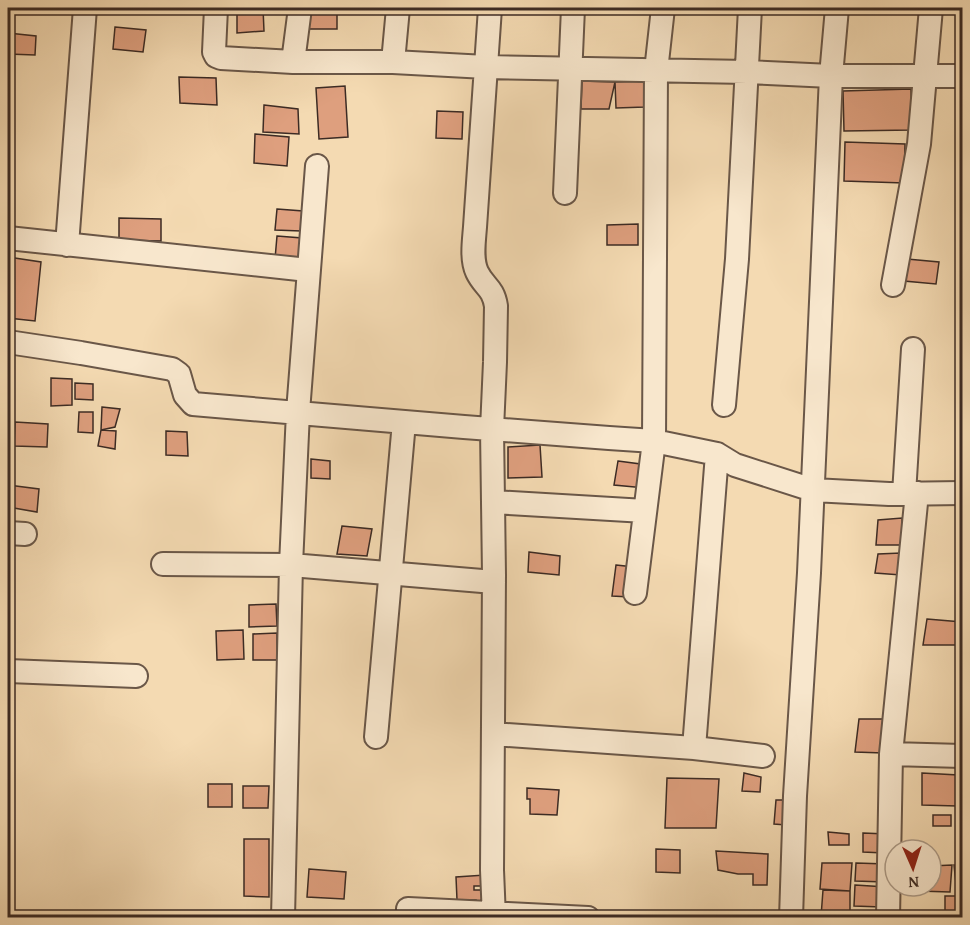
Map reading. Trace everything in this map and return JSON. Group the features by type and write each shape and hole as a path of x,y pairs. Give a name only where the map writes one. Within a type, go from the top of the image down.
{"street":[{"path":"67,245 85,8"},
{"path":"216,8 214,52 221,58 294,62 393,62 486,67 747,72 831,76 963,76"},
{"path":"294,62 300,8"},
{"path":"393,62 398,8"},
{"path":"490,8 474,228 474,259 476,270 491,289 495,306 492,429 494,582 492,870 494,915"},
{"path":"565,193 573,8"},
{"path":"635,593 654,441 656,71 663,8"},
{"path":"724,405 737,259 750,8"},
{"path":"791,918 831,76 837,8"},
{"path":"893,285 919,144 931,8"},
{"path":"283,918 297,412 317,166"},
{"path":"8,238 308,270"},
{"path":"8,342 81,352 172,369 179,374 185,395 194,404 654,441 717,454 735,465 813,490 911,494 963,493"},
{"path":"888,918 891,754 911,494 913,349"},
{"path":"376,737 404,422"},
{"path":"694,747 717,454"},
{"path":"493,502 645,511"},
{"path":"163,564 291,565 494,582"},
{"path":"8,671 136,676"},
{"path":"493,734 694,747 763,756"},
{"path":"891,754 963,756"},
{"path":"408,909 588,918"}],"building":[{"path":"237,8 263,8 264,31 237,33"},
{"path":"308,8 337,8 337,29 308,29"},
{"path":"115,27 146,30 143,52 113,49"},
{"path":"8,33 36,36 35,55 8,54"},
{"path":"179,77 216,78 217,105 180,103"},
{"path":"582,81 615,82 609,109 581,109"},
{"path":"644,81 645,107 616,108 615,82"},
{"path":"345,86 348,137 319,139 316,88"},
{"path":"911,89 912,130 844,131 843,91"},
{"path":"264,105 298,109 299,134 263,132"},
{"path":"437,111 463,112 462,139 436,138"},
{"path":"255,134 289,137 287,166 254,163"},
{"path":"845,142 905,144 904,183 844,181"},
{"path":"277,209 303,211 301,231 275,230"},
{"path":"119,218 161,219 161,241 119,240"},
{"path":"638,224 638,245 607,245 607,225"},
{"path":"277,236 302,238 300,260 275,259"},
{"path":"8,257 41,262 35,321 8,318"},
{"path":"907,259 939,262 936,284 904,281"},
{"path":"51,378 72,379 72,405 51,406"},
{"path":"75,383 93,384 93,400 75,399"},
{"path":"102,407 120,409 115,427 101,430"},
{"path":"79,412 93,412 93,433 78,432"},
{"path":"15,422 48,424 47,447 14,446"},
{"path":"101,430 116,431 115,449 98,446"},
{"path":"166,431 187,432 188,456 166,455"},
{"path":"540,445 542,477 508,478 508,447"},
{"path":"311,459 330,461 330,479 311,478"},
{"path":"618,461 648,465 645,488 614,485"},
{"path":"8,485 39,489 37,512 8,507"},
{"path":"902,518 903,545 876,545 878,520"},
{"path":"342,526 372,529 367,556 337,554"},
{"path":"529,552 560,556 559,575 528,572"},
{"path":"901,553 901,575 875,573 878,554"},
{"path":"616,565 634,567 630,597 612,596"},
{"path":"276,604 277,626 249,627 249,605"},
{"path":"927,619 962,622 962,645 923,645"},
{"path":"243,630 244,659 217,660 216,631"},
{"path":"277,633 277,660 253,660 253,634"},
{"path":"859,719 887,719 883,753 855,752"},
{"path":"744,773 761,777 760,792 742,791"},
{"path":"922,773 958,775 957,806 922,805"},
{"path":"667,778 719,779 716,828 665,828"},
{"path":"208,784 232,784 232,807 208,807"},
{"path":"243,786 269,786 268,808 243,808"},
{"path":"527,788 559,790 557,815 530,814"},
{"path":"776,800 788,800 786,825 774,824"},
{"path":"933,815 951,815 951,826 933,826"},
{"path":"828,832 849,834 849,845 829,845"},
{"path":"863,833 886,834 886,838 883,838 883,853 863,852"},
{"path":"244,839 269,839 269,897 244,896"},
{"path":"656,849 680,850 680,873 656,872"},
{"path":"716,851 768,854 767,885 753,885 753,874 718,870"},
{"path":"822,863 852,863 850,891 820,889"},
{"path":"856,863 883,864 883,882 855,881"},
{"path":"943,865 952,865 950,892 943,892"},
{"path":"954,865 962,865 962,893 957,893"},
{"path":"309,869 346,872 344,899 307,897"},
{"path":"485,875 486,886 474,886 474,890 488,890 491,903 476,904 476,900 457,900 456,877"},
{"path":"855,885 883,887 882,907 854,906"},
{"path":"823,890 850,891 850,918 821,917"},
{"path":"945,896 962,896 962,918 945,918"}]}
